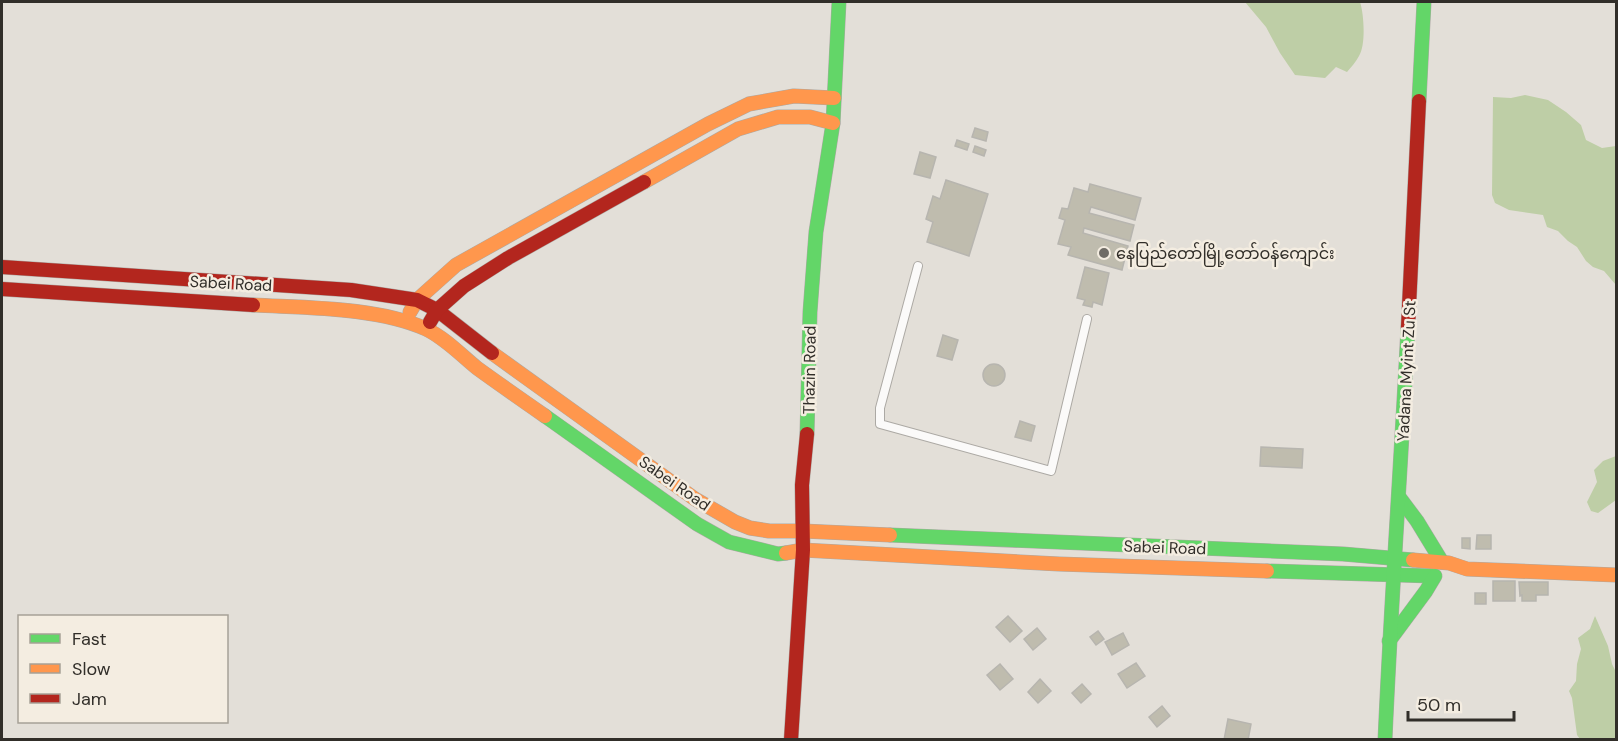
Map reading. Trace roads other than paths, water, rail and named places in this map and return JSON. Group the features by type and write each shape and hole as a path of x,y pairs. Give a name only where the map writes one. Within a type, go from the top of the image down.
{"street":[{"name":"Thazin Road","path":"791,740 803,550 802,485 808,422 810,312 816,232 833,123 839,2"},
{"name":"Yadana Myint Zu St","path":"1385,740 1424,2"},
{"path":"405,322 417,300 456,265 657,152 739,109 749,104 794,96 834,98"},
{"path":"426,329 437,310 464,286 508,258 738,129 778,117 810,117 833,123"},
{"name":"Sabei Road","path":"2,267 351,290 417,300 437,310 694,499 724,517 750,528 778,532 803,531 1343,554 1442,562 1467,569"},
{"name":"Sabei Road","path":"2,289 349,312 387,317 426,329 697,524 729,542 778,554 803,550 1059,564 1435,576 1467,569"},
{"path":"1399,497 1442,562"},
{"path":"1467,569 1617,575"},
{"path":"1389,641 1435,576"}],"lane":[{"path":"918,266 880,408 879,424 1051,471 1087,319"}],"place":[{"name":"နေပြည်တော်မြို့တော်ဝန်ကျောင်း","path":"1104,253"}]}
